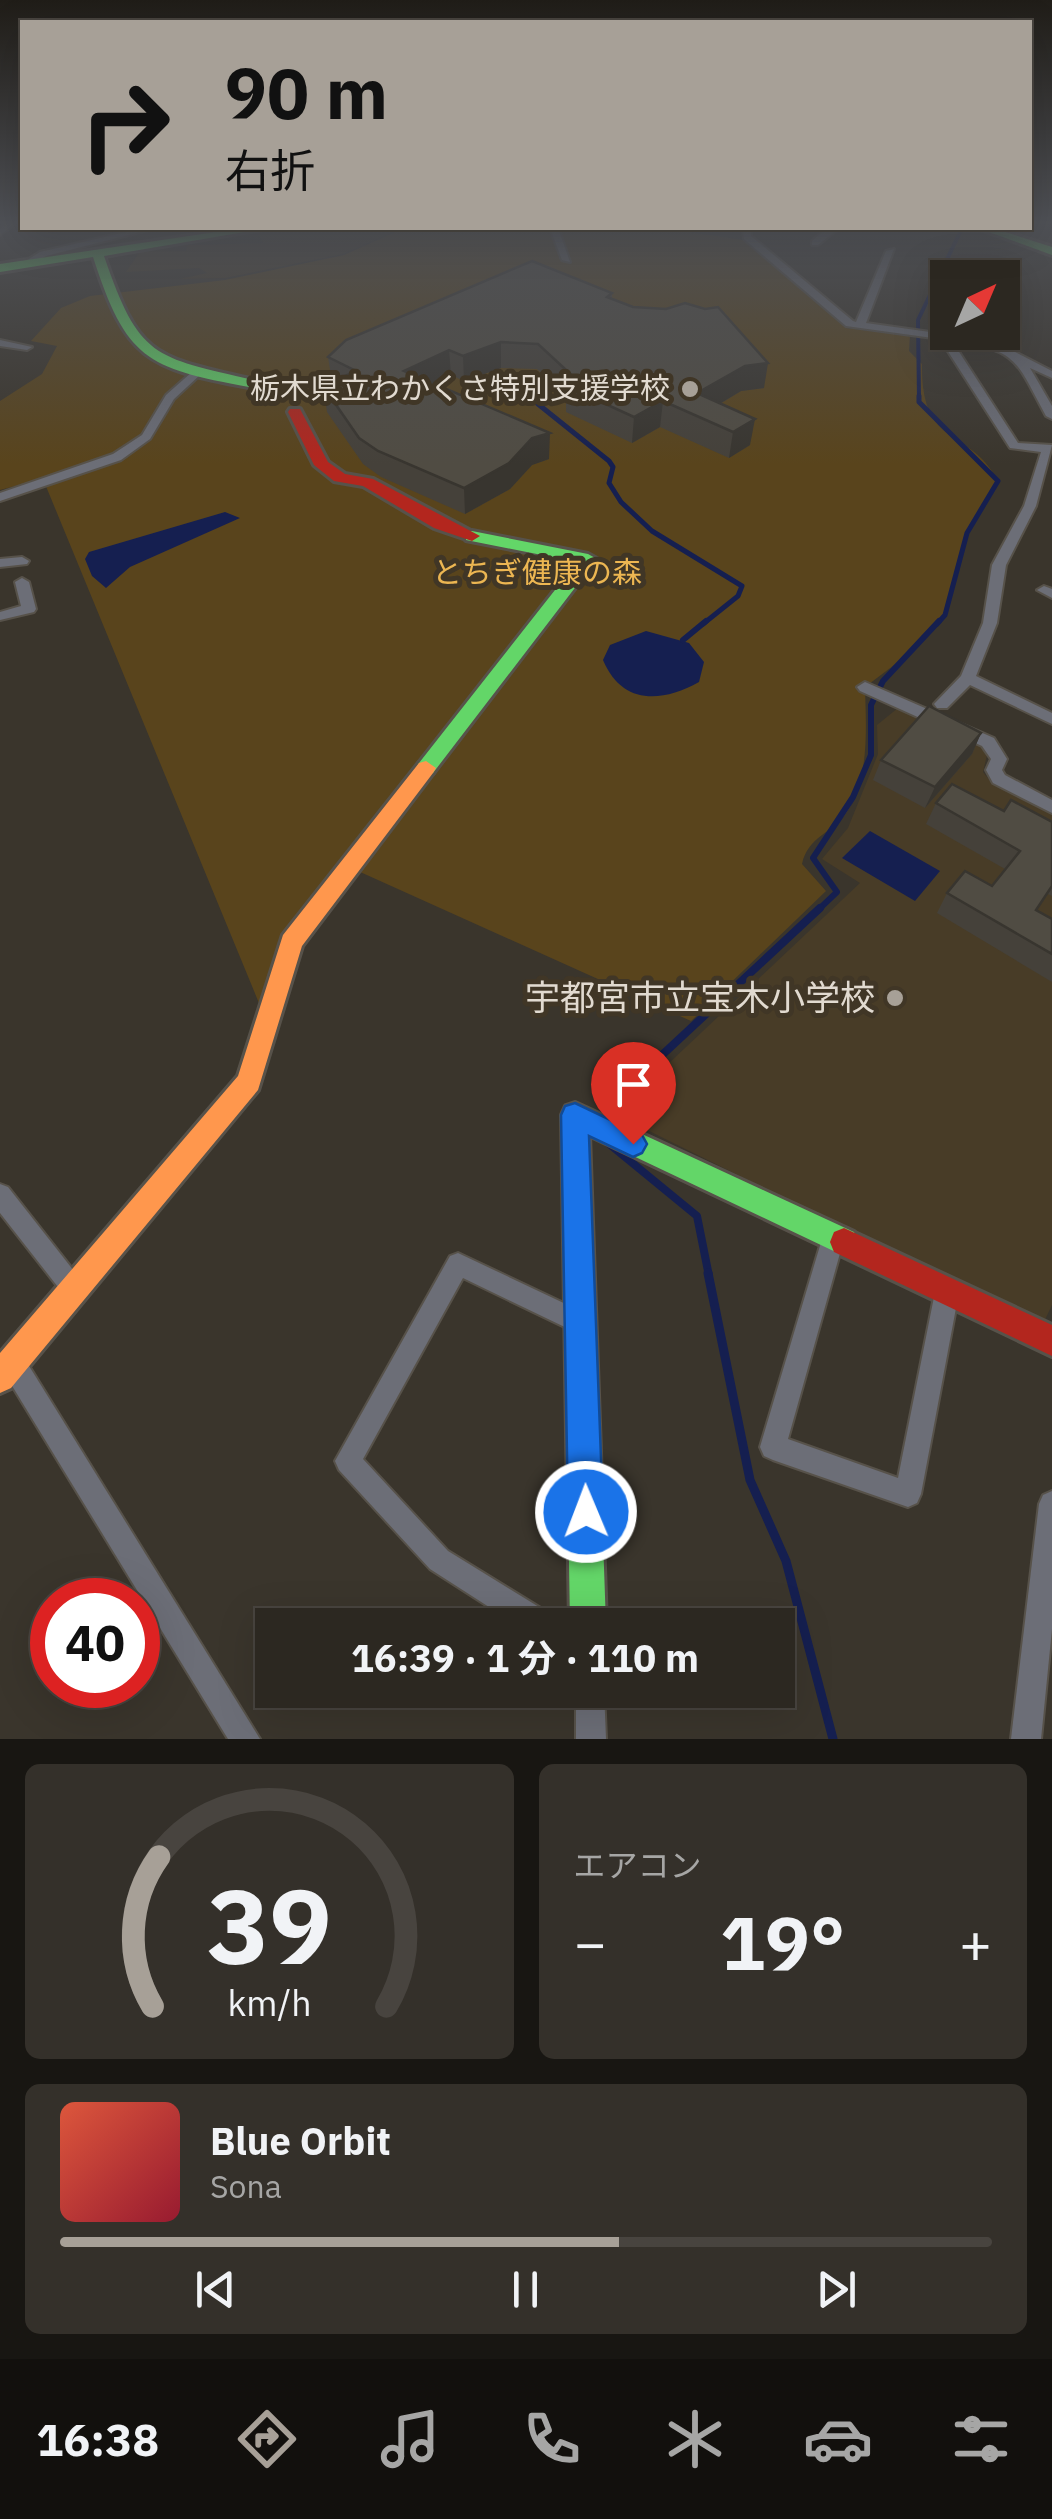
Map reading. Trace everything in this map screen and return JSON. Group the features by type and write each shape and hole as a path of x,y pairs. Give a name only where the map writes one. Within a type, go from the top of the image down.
{"street":[{"path":"115,302 130,344 156,362 249,384"},
{"path":"826,302 850,324 930,334"},
{"path":"860,325 869,302"},
{"path":"0,343 27,346"},
{"path":"942,704 968,678 990,623 999,564 1030,506 1050,450 1014,446 953,350"},
{"path":"1003,350 1052,376"},
{"path":"1020,359 1052,416"},
{"path":"0,497 118,456 146,437 170,396 196,374"},
{"path":"245,1739 6,1370 250,1082 291,942 588,559 487,542 440,524 367,482 340,478 322,465 294,412"},
{"path":"0,563 22,561"},
{"path":"0,616 30,609 22,582"},
{"path":"968,678 1052,719"},
{"path":"865,687 988,742 998,760 994,770 999,780 1052,807"},
{"path":"588,1608 575,1115 1052,1341"},
{"path":"5,1212 72,1288"},
{"path":"832,1238 773,1447 908,1494 948,1292"},
{"path":"515,1608 439,1560 348,1461 458,1264 581,1324"},
{"path":"1026,1739 1052,1504"},
{"path":"590,1708 591,1739"}],"shaded area":[{"name":"宇都宮市立宝木小学校","path":"898,708 978,744 987,755 983,772 991,782 1052,814 1052,1305 1042,1326 615,1114 860,883 822,859 848,828 878,754 877,725"}],"green space":[{"name":"とちぎ健康の森","path":"75,302 816,302 846,328 910,336 909,351 922,364 929,411 938,424 986,463 998,481 967,533 945,615 918,647 865,687 865,751 860,783 847,812 809,847 802,864 826,891 691,1021 338,862 279,942 261,1008 43,479 0,490 0,401 42,374 57,346 31,341 61,308"}],"water":[{"path":"225,512 240,518 130,567 106,588 92,576 85,559 89,552"},
{"path":"646,631 689,643 704,662 699,682 657,696 644,696 621,685 603,660 610,645"},
{"path":"870,831 940,871 915,901 842,858"}],"building":[{"path":"435,302 620,302 666,309 685,303 705,309 718,307 768,363 745,366 697,393 755,419 733,432 663,401 634,417 566,386 577,380 538,344 501,342 463,356 449,350 404,371 550,433 532,438 509,463 464,488 378,451 359,438 323,386 356,371 328,357 346,340"},
{"path":"929,706 981,733 935,787 881,760"},
{"path":"952,784 1004,811 1011,800 1052,822 1052,886 1036,910 1052,919 1052,954 947,893 965,871 992,886 1020,851 936,803"}],"waterway":[{"path":"919,399 918,320 927,302"},
{"path":"496,371 531,399"},
{"path":"528,396 609,461 613,467 609,483 621,502 652,531 742,586 738,596 703,624"},
{"path":"919,399 998,481 967,533 945,615 937,624"},
{"path":"683,640 706,621"},
{"path":"817,911 837,892 813,858 853,797 871,755 871,705 883,681 939,621"},
{"path":"604,1109 820,908"},
{"path":"608,1143 697,1216 709,1276"},
{"path":"708,1273 750,1480 786,1561 833,1739"}],"traffic: fast":[{"path":"115,302 132,335 162,361 249,383"},
{"path":"426,768 588,559 472,536"},
{"path":"588,1608 575,1115 844,1242"}],"traffic: slow":[{"path":"0,1377 249,1082 291,942 426,768"}],"traffic: jam":[{"path":"295,412 322,465 340,478 367,482 440,524 472,536"},
{"path":"844,1242 1052,1341"}],"place":[{"name":"栃木県立わかくさ特別支援学校","path":"690,389"},
{"name":"宇都宮市立宝木小学校","path":"895,998"}],"route":[{"path":"586,1512 575,1115 633,1144"}]}
